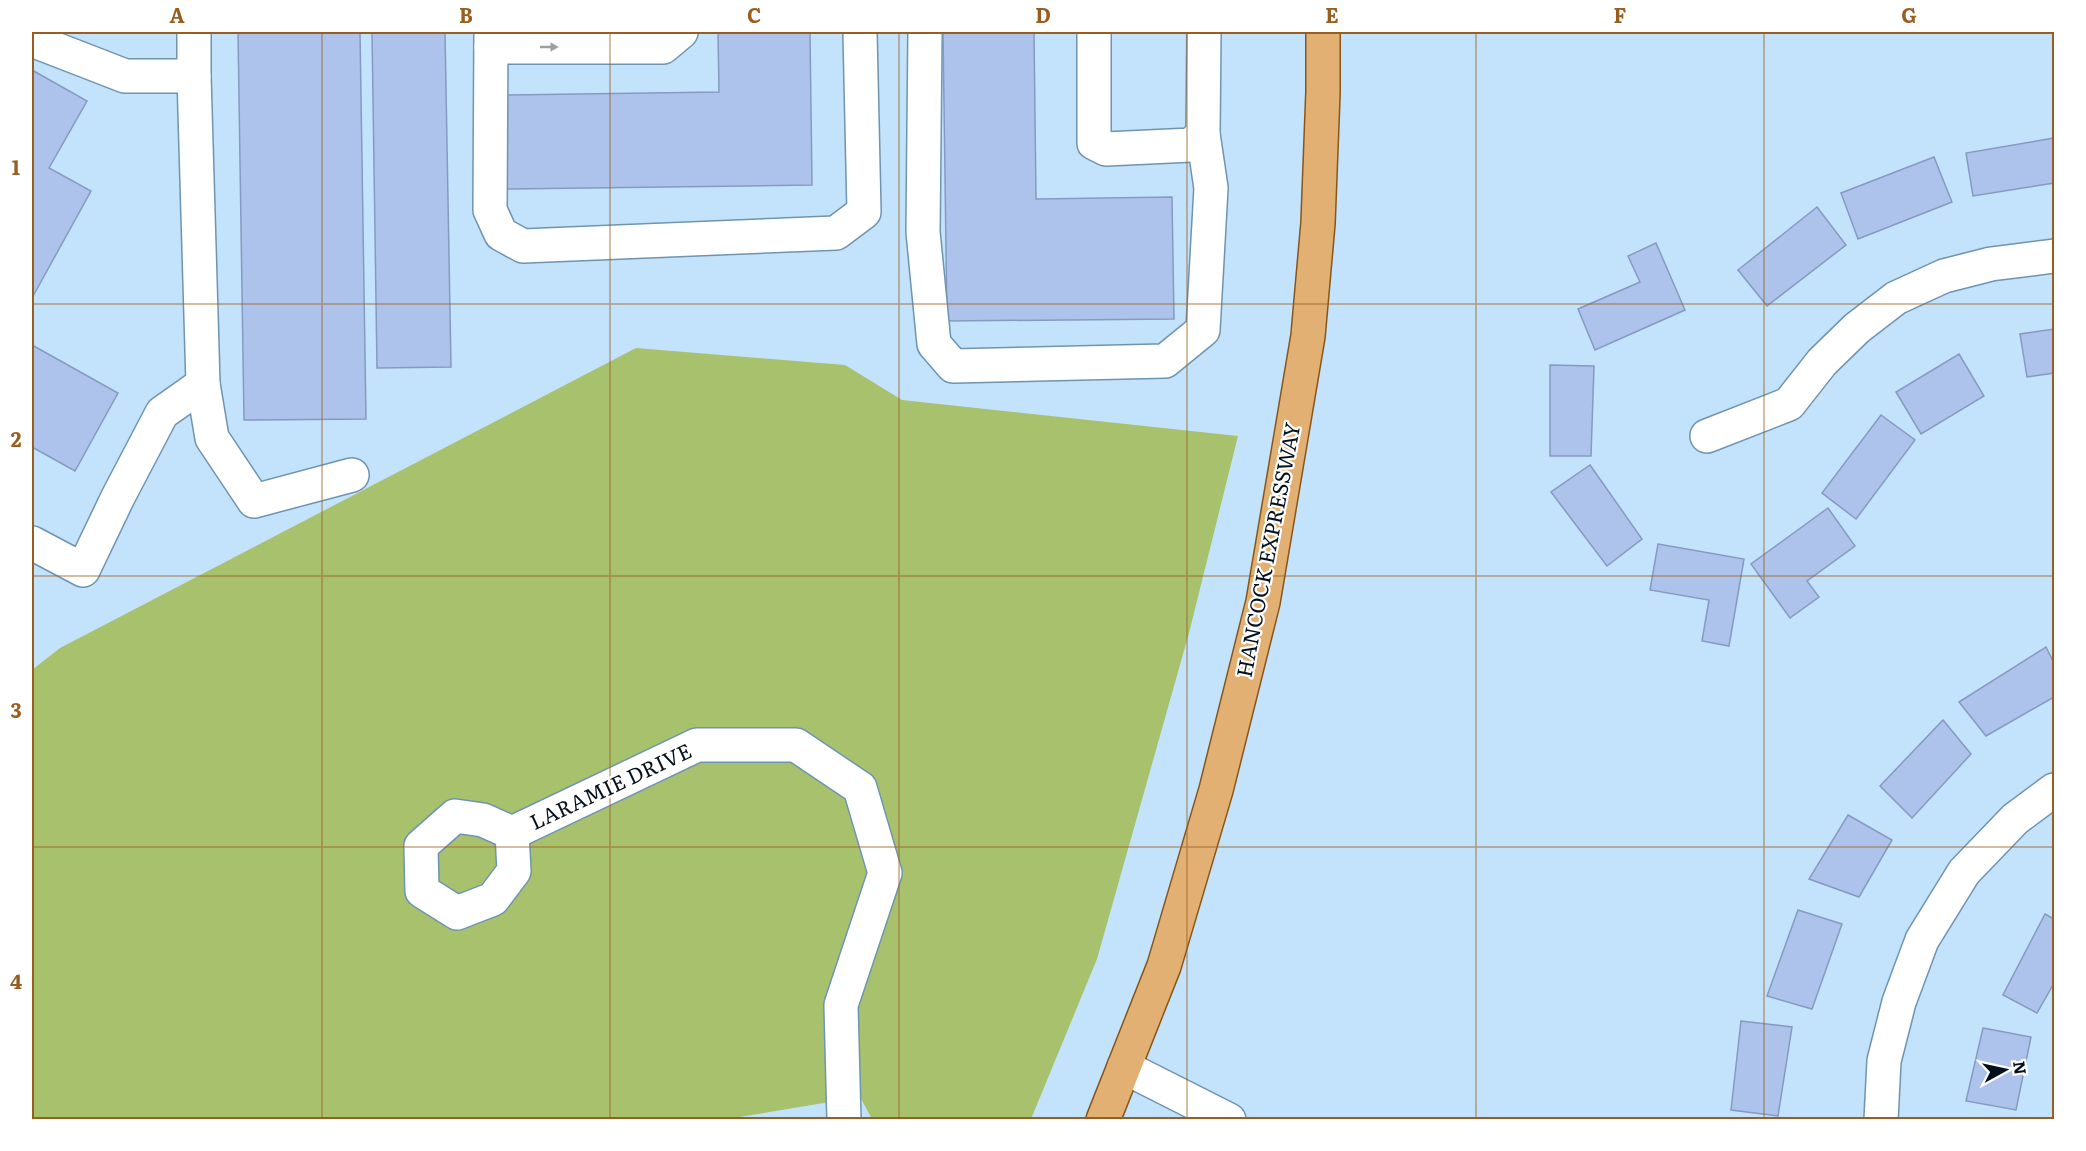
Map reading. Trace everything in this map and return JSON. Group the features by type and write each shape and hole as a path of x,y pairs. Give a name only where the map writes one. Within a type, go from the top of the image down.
{"main road":[{"name":"HANCOCK EXPRESSWAY","path":"1103,1119 1168,955 1216,790 1263,602 1308,336 1318,223 1323,32"}],"street":[{"path":"194,32 203,384 212,438 254,501 352,475"},
{"path":"681,32 663,47 491,39 490,210 501,234 523,246 535,246 836,233 864,212 860,32"},
{"path":"925,32 923,232 934,344 953,366 1165,361 1203,330 1211,188 1203,134 1204,32"},
{"path":"1094,32 1094,143 1106,149 1191,145 1203,134"},
{"path":"32,40 125,76 194,76"},
{"path":"1707,436 1789,404 1822,362 1857,328 1896,298 1944,276 1991,264 2055,256"},
{"path":"32,543 83,570 162,413 203,384"},
{"name":"LARAMIE DRIVE","path":"512,833 697,745 796,745 860,788 885,873 841,1005 844,1119"},
{"path":"1881,1119 1884,1061 1899,1002 1922,940 1964,872 2015,819 2055,790"},
{"path":"1124,1066 1229,1119"}],"green space":[{"path":"636,348 845,365 902,400 1238,436 1189,633 1097,959 1031,1119 872,1119 860,1097 722,1120 32,1120 32,670 60,648"}],"building":[{"path":"238,32 360,32 366,419 244,420"},
{"path":"372,32 445,32 451,367 377,368"},
{"path":"718,32 810,32 812,185 506,189 505,95 719,92"},
{"path":"943,32 1034,32 1036,199 1172,197 1174,319 947,321"},
{"path":"32,70 87,101 49,168 91,191 32,298"},
{"path":"2054,138 2054,183 1973,196 1966,153"},
{"path":"1934,157 1952,202 1858,239 1841,193"},
{"path":"1817,207 1846,245 1767,306 1738,270"},
{"path":"1656,243 1685,310 1595,350 1578,309 1640,282 1628,256"},
{"path":"2054,329 2054,373 2027,377 2020,334"},
{"path":"32,345 118,393 75,471 32,447"},
{"path":"1959,354 1984,396 1921,434 1896,392"},
{"path":"1550,365 1594,366 1591,456 1550,456"},
{"path":"1881,415 1915,440 1856,519 1822,493"},
{"path":"1590,465 1642,539 1607,566 1551,492"},
{"path":"1828,508 1855,546 1807,581 1819,597 1790,618 1751,564"},
{"path":"1658,544 1744,559 1729,646 1702,641 1709,600 1650,590"},
{"path":"2046,647 2054,663 2054,697 1986,736 1959,702"},
{"path":"1943,720 1971,754 1912,818 1880,786"},
{"path":"1848,815 1892,840 1859,897 1809,879"},
{"path":"1798,910 1842,924 1812,1009 1767,996"},
{"path":"2045,914 2054,919 2054,983 2037,1013 2003,995"},
{"path":"1741,1021 1792,1027 1778,1116 1731,1110"},
{"path":"1983,1028 2031,1037 2016,1110 1966,1101"}]}
